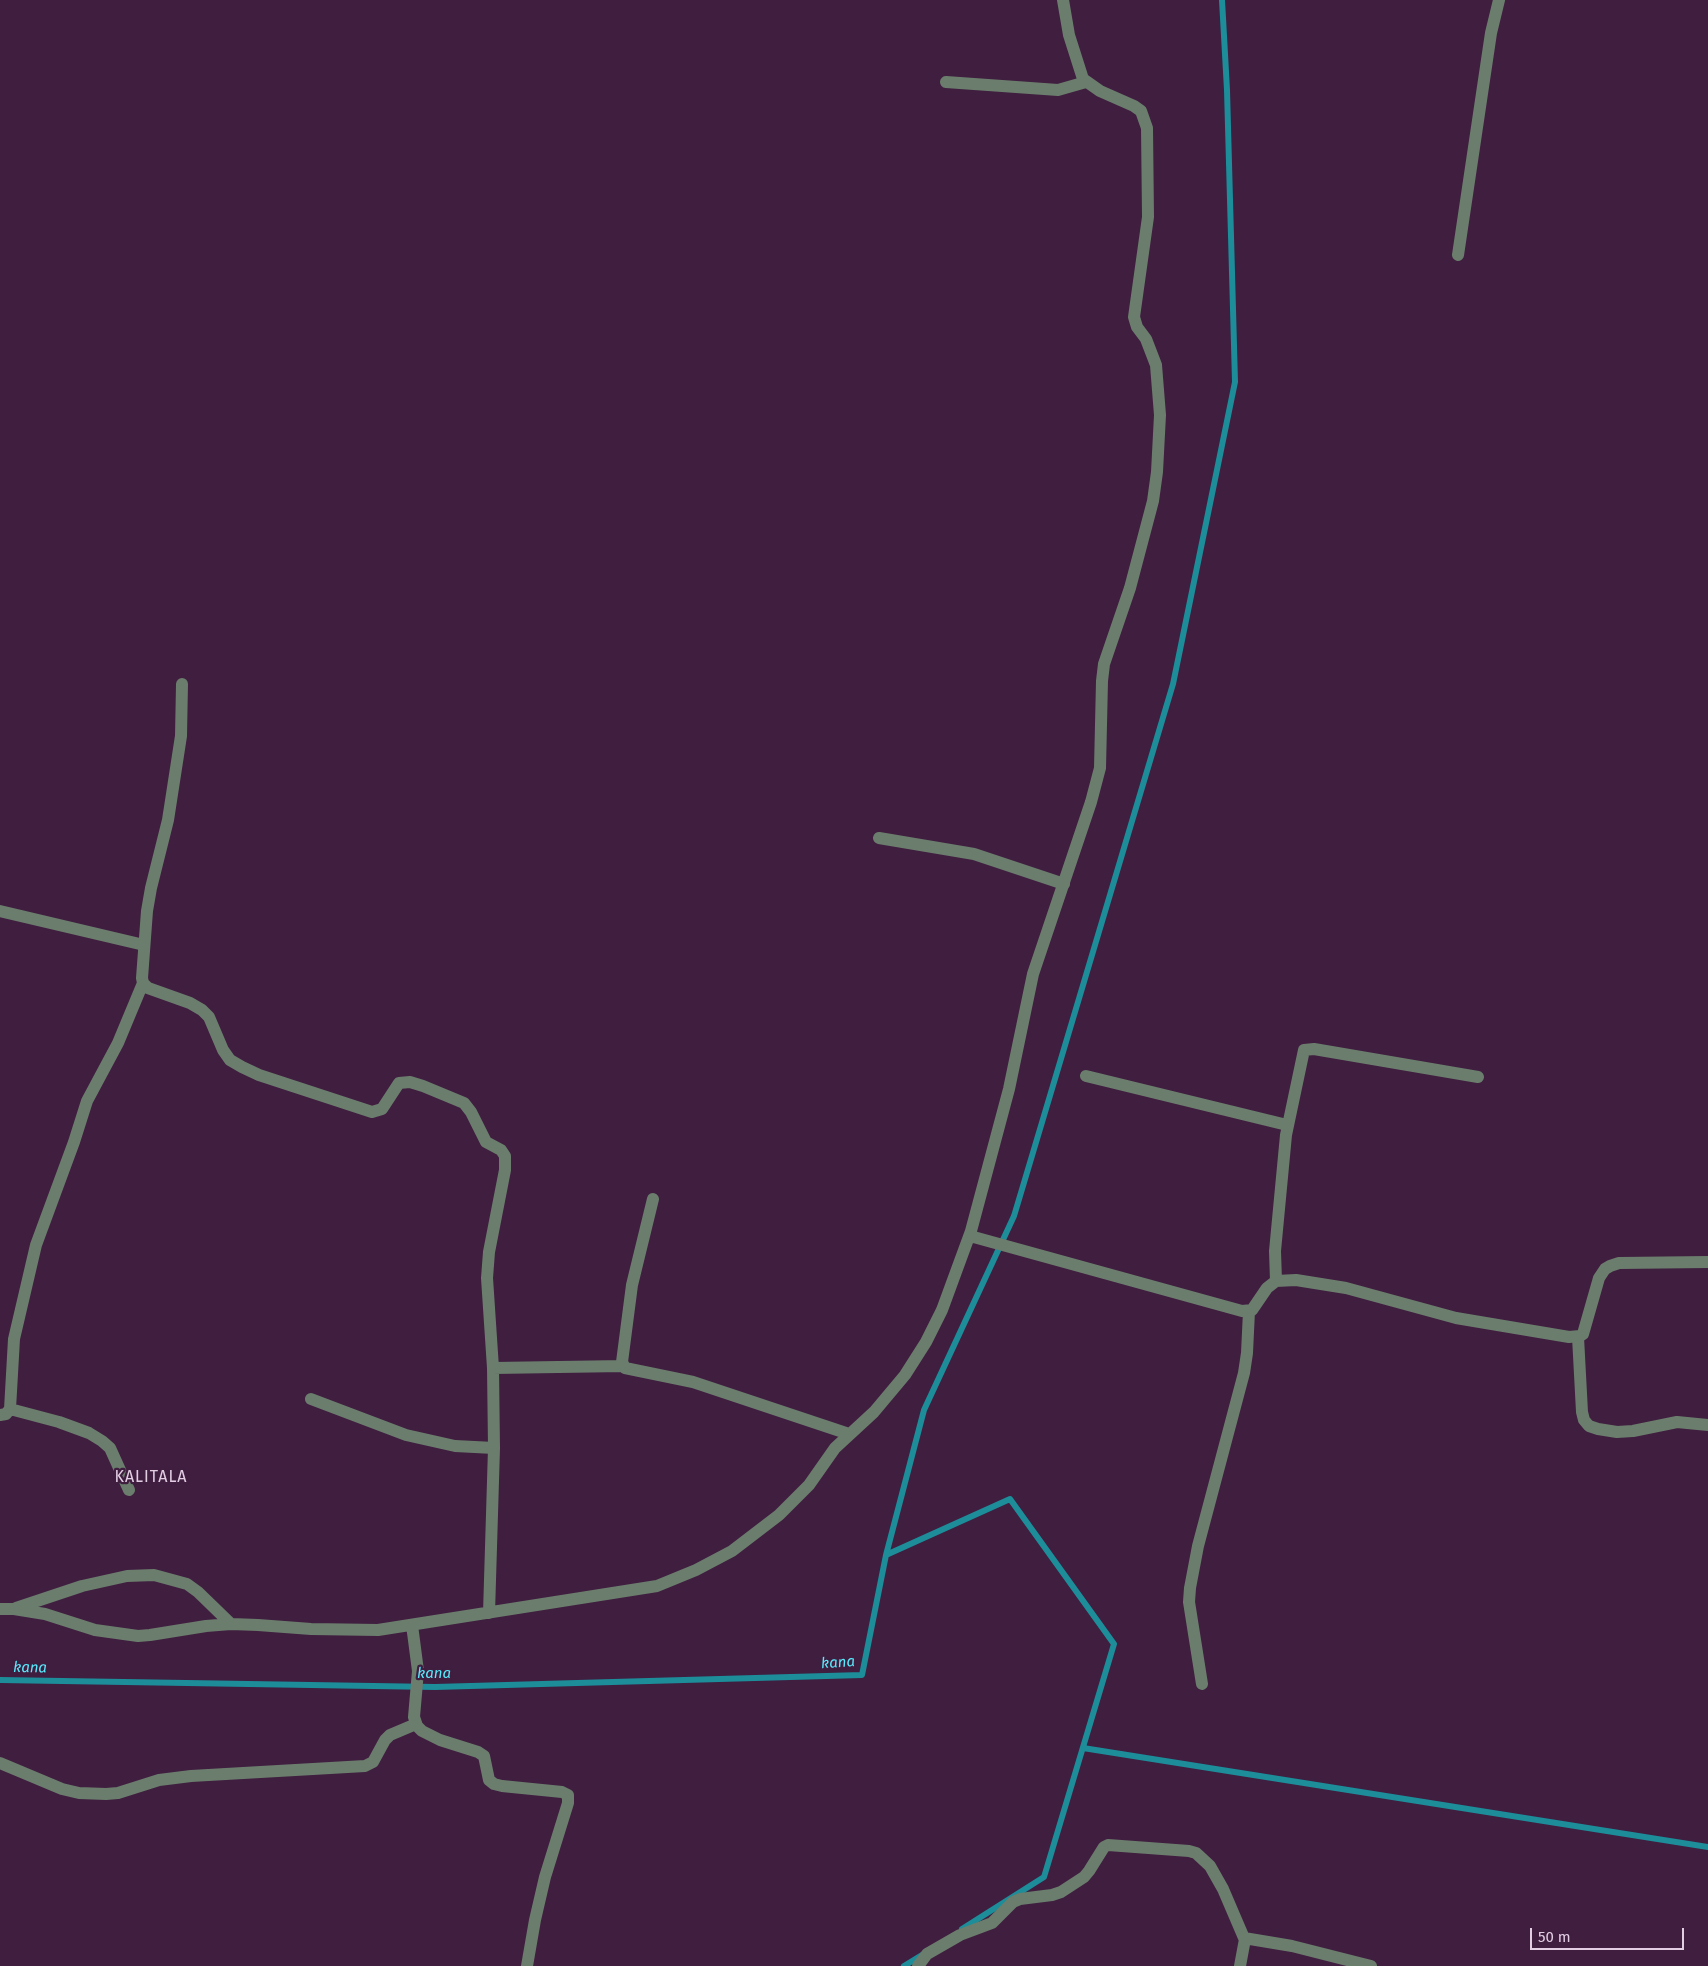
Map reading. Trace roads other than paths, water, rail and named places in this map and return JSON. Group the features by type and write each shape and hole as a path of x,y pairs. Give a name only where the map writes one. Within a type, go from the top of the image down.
{"street":[{"path":"0,1609 14,1609 45,1614 95,1630 138,1636 231,1624 358,1631 412,1626 657,1586 696,1570 732,1550 794,1502 809,1485 835,1448 883,1403 905,1375 926,1342 942,1310 970,1236 1009,1089 1033,974 1091,802 1100,768 1104,664 1130,588 1153,501 1157,472 1160,415 1156,364 1146,339 1137,327 1134,317 1148,217 1147,128 1141,111 1086,82 1080,72 1069,35 1063,0"},
{"path":"1458,255 1491,33 1499,0"},
{"path":"946,82 1058,90 1086,82"},
{"path":"129,1490 113,1454 102,1441 89,1433 59,1422 5,1412 14,1339 36,1245 87,1101 118,1042 143,983 144,945 151,888 168,820 181,736 182,684"},
{"path":"879,838 974,854 1064,884"},
{"path":"0,910 144,945"},
{"path":"143,983 148,988 190,1002 202,1010 209,1017 230,1060 259,1075 372,1112 382,1109 399,1083 405,1081 423,1086 455,1099 468,1107 486,1142 501,1150 505,1156 505,1170 489,1252 488,1296 493,1368 494,1448 489,1613"},
{"path":"1276,1281 1275,1251 1287,1125 1303,1053 1306,1049 1478,1077"},
{"path":"1086,1076 1287,1125"},
{"path":"653,1200 632,1285 622,1362 624,1366 629,1370 692,1382 849,1434"},
{"path":"970,1236 1248,1311 1255,1308 1267,1288 1276,1281 1296,1280 1346,1288 1456,1318 1578,1337 1583,1334 1586,1328 1599,1278 1605,1269 1619,1264 1708,1262"},
{"path":"1202,1684 1190,1602 1190,1588 1198,1546 1244,1373 1247,1353 1248,1311"},
{"path":"1578,1337 1582,1412 1584,1420 1589,1426 1607,1431 1624,1432 1677,1422 1708,1425"},
{"path":"493,1368 624,1366"},
{"path":"311,1399 421,1440 455,1446 494,1448"},
{"path":"14,1609 82,1586 127,1576 154,1575 187,1584 231,1624"},
{"path":"412,1626 417,1656 418,1684 415,1721 422,1731 440,1740 478,1752 484,1756 488,1780 494,1784 562,1792 568,1795 568,1803 545,1877 527,1966"},
{"path":"0,1764 62,1789 79,1793 118,1793 159,1780 191,1776 365,1766 373,1762 385,1740 390,1735 415,1721"},
{"path":"918,1966 924,1957 935,1949 960,1935 992,1922 1013,1902 1020,1899 1061,1892 1084,1877 1108,1844 1196,1853 1210,1866 1223,1889 1240,1932 1245,1939 1292,1946 1371,1966"},
{"path":"1240,1966 1245,1939"}],"waterway":[{"path":"886,1555 924,1410 1014,1216 1173,684 1235,382 1227,90 1222,0"},
{"name":"kana","path":"0,1680 435,1687 862,1675 886,1555 1010,1499 1114,1644 1044,1877 962,1929"},
{"path":"1083,1748 1708,1847"},
{"name":"kana","path":"904,1966 922,1955"}],"district":[{"name":"KALITALA","path":"151,1478"}]}
